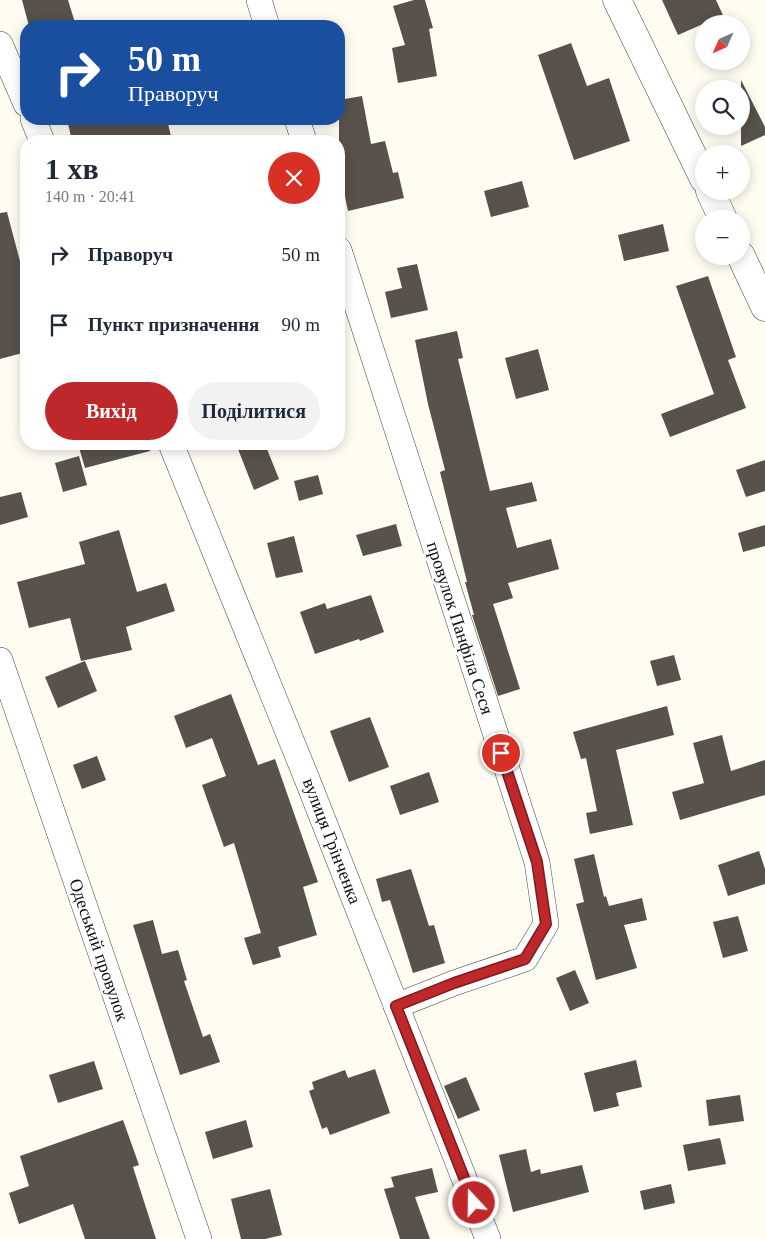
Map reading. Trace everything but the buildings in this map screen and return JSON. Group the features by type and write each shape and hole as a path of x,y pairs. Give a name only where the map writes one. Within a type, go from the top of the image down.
{"street":[{"path":"259,0 265,20"},
{"path":"617,0 695,160"},
{"path":"0,44 20,90"},
{"path":"745,265 765,307"},
{"name":"провулок Панфіла Сеся","path":"345,269 537,862 546,924 525,959 454,983 396,1006"},
{"name":"вулиця Грінченка","path":"173,450 308,779 488,1239"},
{"name":"Одеський провулок","path":"0,660 198,1239"}],"route":[{"path":"474,1203 396,1006 454,983 525,959 546,924 537,862 501,753"}]}
